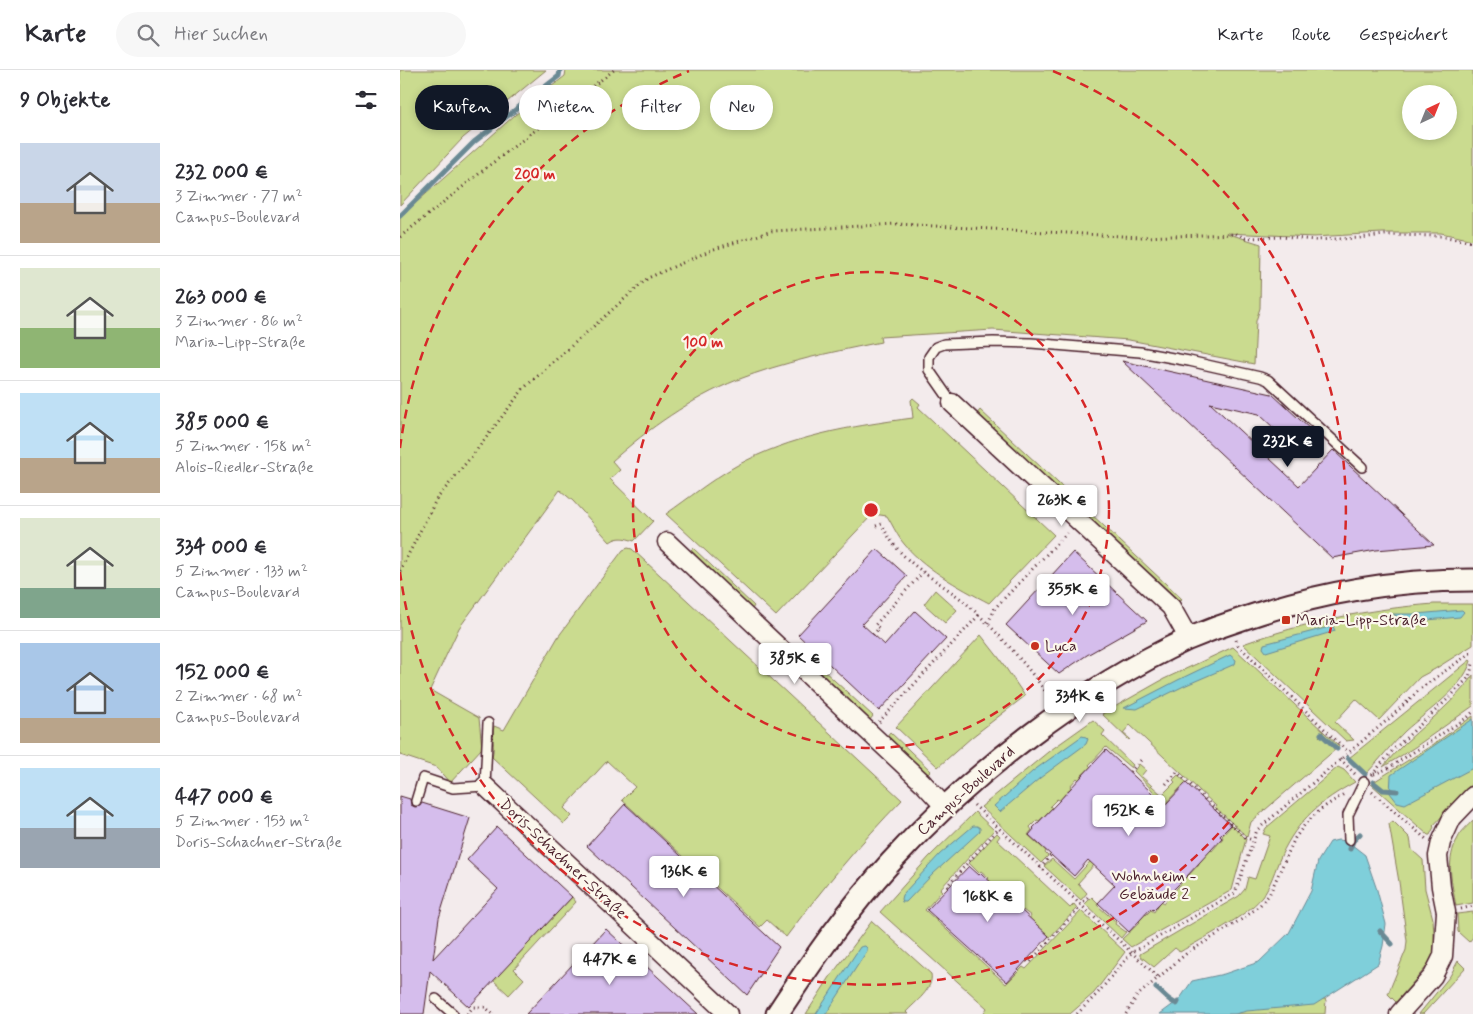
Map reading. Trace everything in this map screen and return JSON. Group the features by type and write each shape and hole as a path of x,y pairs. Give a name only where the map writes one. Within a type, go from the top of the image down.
{"street":[{"path":"952,402 1171,607 1189,639"},
{"path":"667,542 922,782 945,807"},
{"name":"Campus-Boulevard","path":"777,1014 822,948 858,900 890,863 961,792 1033,733 1092,692 1189,639 1269,610 1328,594 1399,582 1473,580"},
{"name":"Doris-Schachner-Straße","path":"485,786 728,1014"},
{"path":"1399,1014 1433,976 1443,956 1446,912 1440,887 1438,856 1441,842 1452,818 1473,796"}],"lane":[{"path":"952,402 929,370 929,357 936,347 944,344 1031,343 1140,352 1189,361 1268,380 1362,467"},
{"path":"416,801 423,778 453,788 485,786 488,723"},
{"path":"1349,840 1348,815 1361,780"},
{"path":"436,999 453,1014"}],"path":[{"path":"400,237 614,70"},
{"path":"400,571 436,500 524,388 648,278 714,249 772,231 897,224 1140,237 1236,234 1245,238 1281,237 1315,240 1410,235 1441,236 1473,242"},
{"path":"988,623 995,608 1078,520"},
{"path":"876,526 882,524 887,537 908,560 965,602 988,623 1022,660 1061,713"},
{"path":"873,635 879,628 875,625 924,572"},
{"path":"869,732 979,615"},
{"path":"1236,640 1238,645 1348,752"},
{"path":"1077,1014 1098,993 1131,953 1235,893 1256,830 1392,716 1420,689 1473,652"},
{"path":"1372,775 1393,750 1469,677 1473,664"},
{"path":"1126,1014 1137,996 1187,953 1254,911 1269,895 1295,838 1306,823 1321,809 1361,780 1387,769 1473,712"},
{"path":"1340,759 1395,814 1427,841 1441,842"},
{"path":"1130,772 1141,760"},
{"path":"1166,784 1177,772 1246,838 1253,840"},
{"path":"961,792 998,829 1158,977"},
{"path":"948,888 947,886 998,829"},
{"path":"1040,868 1051,855"},
{"path":"1027,961 1029,962 1090,895"},
{"path":"467,1014 473,1007 485,1007 493,1014"}],"green space":[{"path":"400,70 546,70 528,85 519,85 519,92 509,100 509,85 415,85 415,130 473,130 400,205"},
{"path":"566,70 1473,70 1473,240 1441,233 1382,233 1314,237 1226,233 1261,244 1260,308 1256,321 1254,364 1129,340 993,330 880,337 881,342 772,368 737,380 703,396 655,426 612,461 620,470 610,479 653,521 634,541 622,538 610,542 573,501 560,490 459,628 430,690 479,718 482,748 450,783 436,767 400,755 400,217 498,130 509,130 509,120 519,112 519,130 612,130 612,85 553,85 565,76"},
{"path":"913,398 920,404 918,407 1054,535 989,603 954,584 930,568 909,550 887,516 873,514 776,616 666,514 727,471 778,447 844,429 913,418 911,400"},
{"path":"980,410 1182,599 1177,603 976,415"},
{"path":"693,548 754,606 751,611 689,553"},
{"path":"632,549 902,800 813,901 786,937 767,920 760,927 622,800 635,787 607,761 564,808 572,816 564,824 492,757 494,726 504,730 558,637 623,550"},
{"path":"935,590 957,610 945,623 924,604"},
{"path":"1434,604 1473,604 1473,645 1420,677 1379,720 1356,699 1335,722 1354,740 1346,741 1243,644 1313,623 1385,609"},
{"path":"981,635 1025,696 972,737 938,767 896,727"},
{"path":"1233,647 1339,746 1338,748 1322,734 1323,732 1319,737 1321,735 1336,749 1251,822 1247,837 1130,725 1123,733 1129,740 1102,714 1164,679"},
{"path":"1470,660 1466,672 1452,691 1405,731 1366,774 1349,758"},
{"path":"822,669 873,716 869,721 818,673"},
{"path":"1473,675 1473,706 1383,767 1405,743 1452,700"},
{"path":"1473,716 1473,782 1433,826 1430,835 1428,835 1371,784 1382,791 1390,791 1389,789 1383,789 1375,781 1434,744"},
{"path":"1093,720 1105,731 1102,735 1133,765 1131,768 1106,747 1089,765 1091,767 1079,780 1077,778 1070,786 1071,788 1060,801 1057,799 1050,806 1052,808 1030,827 1032,830 1028,835 1046,851 1045,853 1048,856 1041,863 981,807 1048,752"},
{"path":"890,732 931,771 927,775 886,737"},
{"path":"1139,764 1146,770 1141,776 1162,795 1175,782 1173,780 1178,775 1186,782 1117,854 1094,865 1078,883 1087,893 1081,900 1044,866 1052,859 1074,879 1154,792 1134,771"},
{"path":"1338,767 1344,770 1355,782 1331,796 1303,821 1281,856 1265,892 1255,905 1235,920 1180,952 1175,948 1154,967 1140,956 1140,954 1239,896 1245,889 1248,877 1255,879 1270,836 1263,834 1266,828"},
{"path":"975,812 994,830 940,889 942,891 925,910 1006,984 1023,967 1026,969 1081,911 1125,952 1094,993 1070,1014 983,1014 987,1008 880,912 929,857"},
{"path":"1473,820 1473,903 1456,906 1451,880 1452,855 1459,835"},
{"path":"1393,821 1410,838 1412,850 1423,860 1425,889 1433,919 1435,949 1429,964 1396,1002 1388,994 1406,950 1407,941 1389,824"},
{"path":"1232,825 1246,839 1232,890 1131,947 1122,939 1140,922 1145,914 1151,910 1154,912 1161,901 1164,903 1184,880 1183,878 1186,874 1188,876 1210,849 1212,851"},
{"path":"997,833 1000,836 997,840 1070,908 1074,904 1077,908 1050,937 1029,919 1031,916 1023,910 1021,912 1008,899 1010,897 1002,890 1000,892 987,880 989,878 981,871 979,873 969,863"},
{"path":"572,897 576,902 514,969 524,979 509,995 493,980"},
{"path":"1092,897 1098,903 1097,905 1116,922 1115,924 1126,932 1121,938 1085,904"},
{"path":"1473,912 1473,937 1469,942 1458,932 1457,914"},
{"path":"872,921 931,974 930,985 927,990 906,1012 908,1014 806,1014 830,977"},
{"path":"1458,961 1465,968 1423,1014 1419,1014 1450,976"},
{"path":"1326,999 1325,1014 1219,1014 1285,1001"}],"water":[{"path":"1462,610 1464,612 1460,617 1405,622 1393,614 1416,614"},
{"path":"1333,626 1335,631 1266,652 1263,648 1264,644"},
{"path":"1230,655 1236,660 1235,664 1137,709 1124,708 1178,680"},
{"path":"1473,719 1473,768 1405,804 1397,802 1390,793 1391,775"},
{"path":"1082,736 1088,739 1086,744 1040,778 1000,812 994,806 1033,771"},
{"path":"973,826 980,828 980,831 933,874 906,902 902,902 902,895 940,854"},
{"path":"1338,840 1347,841 1365,855 1377,890 1386,924 1378,964 1314,1005 1247,1011 1235,1014 1160,1014 1179,1000 1192,981 1224,974 1259,962 1289,933 1311,891 1318,861 1330,842"},
{"path":"865,946 867,951 826,1014 816,1014 860,947"}],"building":[{"path":"1122,361 1272,394 1311,430 1295,448 1259,414 1210,403 1299,486 1333,450 1434,545 1376,550 1332,558"},
{"path":"877,549 907,576 862,624 885,645 915,611 946,639 879,711 798,635"},
{"path":"1073,552 1147,621 1087,655 1059,674 1006,625"},
{"path":"1106,750 1165,805 1186,783 1231,825 1220,836 1222,838 1188,875 1153,910 1151,908 1129,932 1098,903 1115,885 1088,860 1074,876 1029,835 1033,828"},
{"path":"400,796 410,799 411,805 415,807 420,806 422,803 470,818 439,918 433,959 498,889 467,860 497,827 572,897 469,1007 430,971 424,1014 400,1014"},
{"path":"625,804 779,947 747,995 587,846"},
{"path":"969,866 979,875 981,873 1049,936 1007,982 927,910"},
{"path":"606,929 658,977 698,1014 526,1014"}],"waterway":[{"path":"400,216 474,142 559,76 560,70"},
{"path":"1321,734 1337,749"},
{"path":"1348,758 1365,774"},
{"path":"1373,782 1383,790 1397,791"},
{"path":"1350,849 1353,841 1360,834"},
{"path":"1380,931 1392,944"},
{"path":"1156,988 1171,1001 1177,1004 1178,1002"}],"place":[{"name":"Maria-Lipp-Straße","path":"1286,620"},
{"name":"Luca","path":"1035,646"},
{"name":"Wohnheim - Gebäude 2","path":"1154,859"}]}
